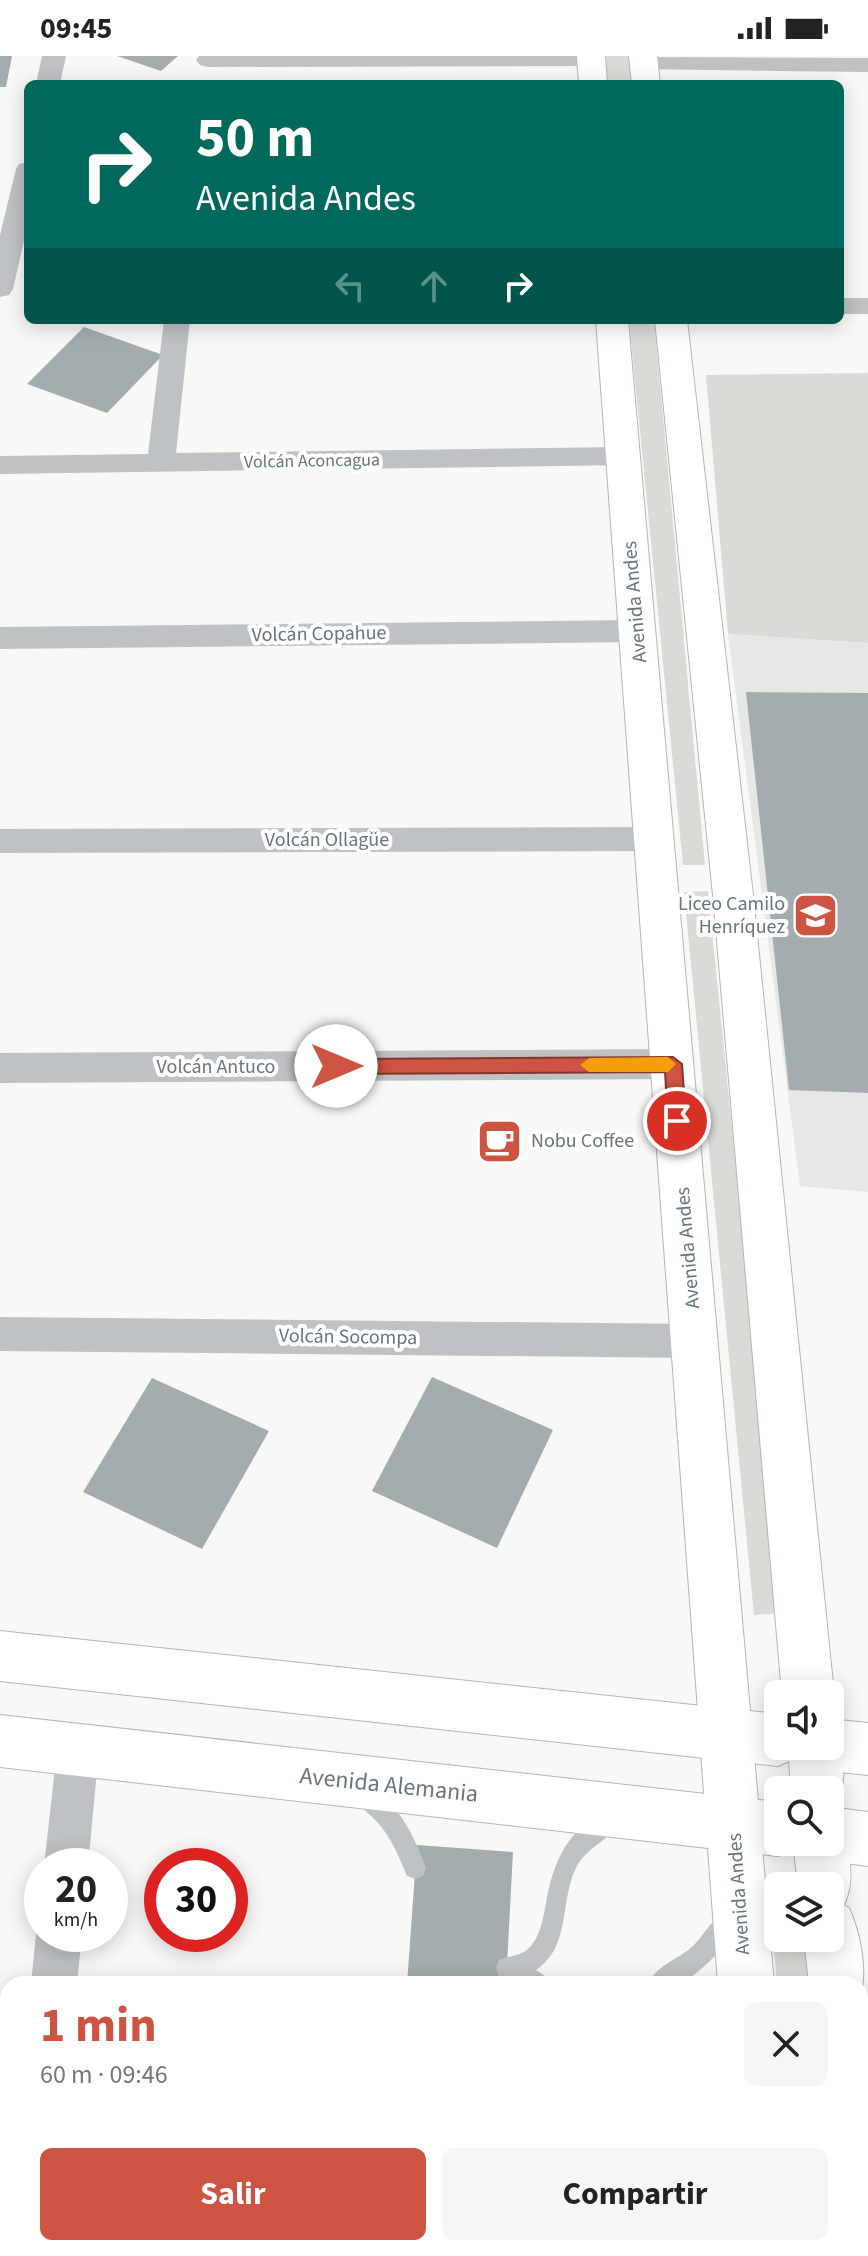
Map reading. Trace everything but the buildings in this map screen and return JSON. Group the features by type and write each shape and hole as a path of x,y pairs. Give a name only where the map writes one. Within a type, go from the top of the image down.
{"main road":[{"name":"Avenida Andes","path":"612,324 696,1341 753,1738 756,1826 740,1904 745,1976"},
{"path":"671,324 735,911 807,1680"},
{"path":"0,1656 753,1738"},
{"name":"Avenida Alemania","path":"0,1741 756,1826"},
{"path":"844,1746 868,1749"},
{"path":"844,1836 868,1839"},
{"path":"833,1952 836,1976"}],"street":[{"path":"49,80 54,56"},
{"path":"205,80 208,58 591,66"},
{"path":"644,68 868,65"},
{"path":"0,289 18,179"},
{"path":"844,306 868,306"},
{"path":"161,463 177,324"},
{"name":"Volcán Aconcagua","path":"0,465 623,456"},
{"name":"Volcán Copahue","path":"0,638 637,631"},
{"name":"Volcán Ollagüe","path":"0,841 654,839"},
{"name":"Volcán Antuco","path":"0,1068 673,1064"},
{"name":"Volcán Socompa","path":"0,1334 696,1341"},
{"path":"68,1848 78,1750"},
{"path":"55,1976 57,1952"}],"lane":[{"path":"340,1779 368,1797 392,1822 408,1848 415,1868"},
{"path":"524,1976 510,1968 535,1957 549,1941 555,1921 560,1879 578,1845 594,1830 613,1819 633,1813"},
{"path":"670,1976 699,1956 722,1931 740,1904"}],"shaded area":[{"path":"604,56 629,56 632,80 607,80"},
{"path":"629,324 654,324 705,865 683,865"},
{"path":"868,373 868,643 728,634 706,375"},
{"name":"Liceo Camilo Henríquez","path":"728,634 868,643 868,1192 800,1186"},
{"path":"708,891 781,1613 754,1615 684,892"},
{"path":"774,1952 806,1952 808,1976 776,1976"}],"slow traffic":[{"path":"589,1065 668,1064"}],"place":[{"name":"Liceo Camilo Henríquez","path":"816,915"},
{"name":"Nobu Coffee","path":"500,1141"}],"route":[{"path":"336,1066 673,1064 677,1121"}]}
